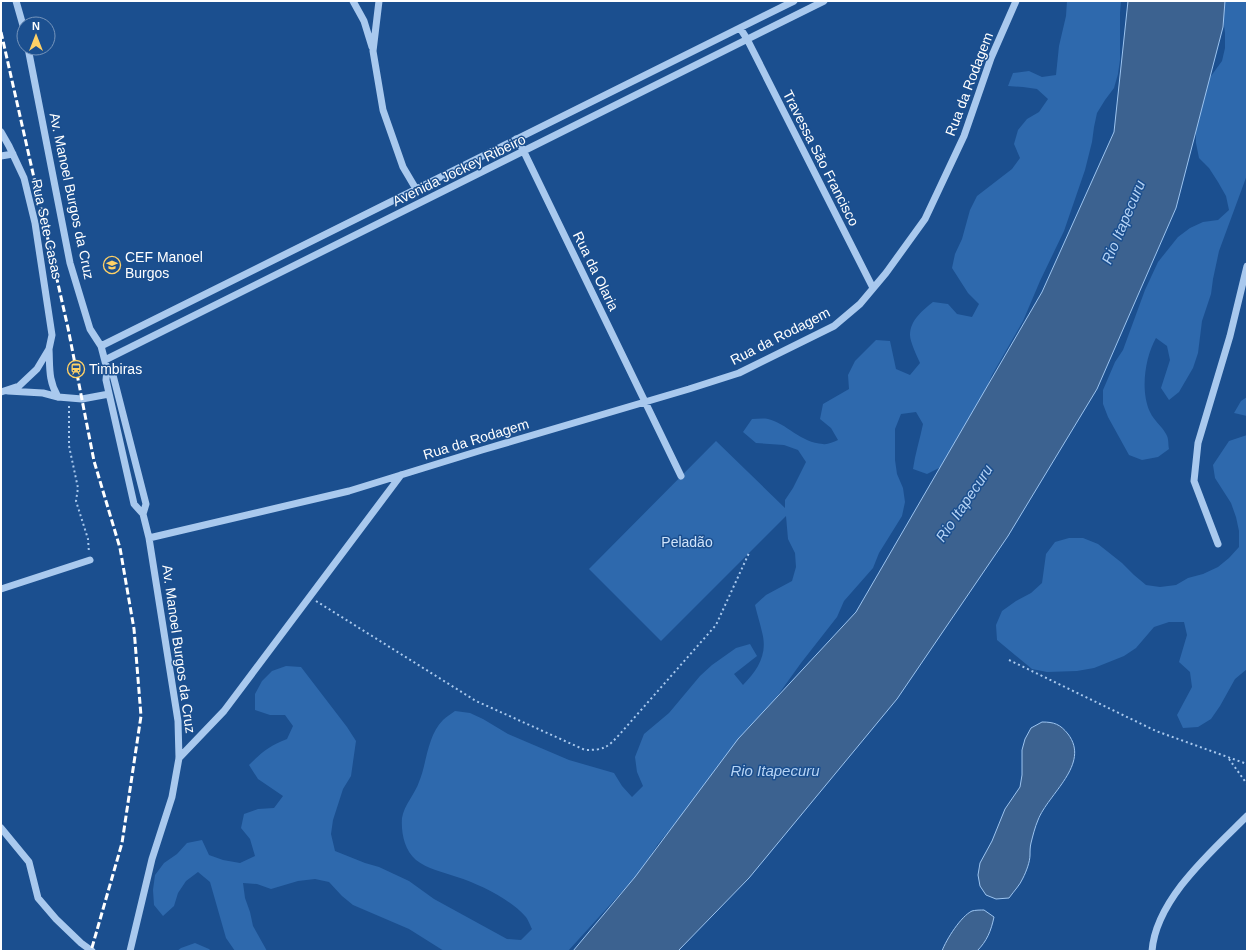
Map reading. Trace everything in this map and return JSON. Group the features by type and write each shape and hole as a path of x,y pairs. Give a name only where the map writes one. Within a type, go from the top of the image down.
{"street":[{"path":"16,1 20,16"},
{"path":"353,1 364,21 373,51 384,110 403,167 416,189"},
{"path":"373,51 379,1"},
{"name":"Avenida Jockey Ribeiro","path":"102,346 794,1"},
{"name":"Avenida Jockey Ribeiro","path":"105,360 824,1"},
{"name":"Rua da Rodagem","path":"149,538 349,492 482,450 739,373 834,326 860,304 925,219 964,136 991,58 1016,1"},
{"name":"Travessa São Francisco","path":"740,28 873,288"},
{"name":"Av. Manoel Burgos da Cruz","path":"30,56 70,263 90,329 102,346 107,369"},
{"name":"Rua Sete Casas","path":"1,132 24,178 35,223 52,335 49,349"},
{"name":"Rua da Olaria","path":"516,139 524,152 681,476"},
{"path":"1,156 13,154"},
{"path":"1218,544 1194,481 1198,443 1230,336 1247,266"},
{"path":"4,391 19,386 37,369 49,349"},
{"path":"49,349 52,388 58,397"},
{"path":"107,369 106,380 134,504 143,514"},
{"path":"107,369 113,375 146,504 143,514"},
{"path":"4,391 43,393 58,397 82,399 109,394"},
{"path":"179,758 224,711 401,475"},
{"name":"Av. Manoel Burgos da Cruz","path":"130,951 152,859 172,797 179,758 178,721 149,538 143,514"},
{"path":"1,589 90,560"},
{"path":"1152,951 1153,940 1164,911 1205,858 1247,816"},
{"path":"1,828 29,862 38,898 56,919 81,943 92,951"}],"path":[{"path":"69,397 69,446 78,488 76,501 88,539 90,560"},
{"path":"310,597 476,701 585,750 597,750 608,746 619,735 716,625 748,553"},
{"path":"1009,660 1156,731 1247,764"},
{"path":"1229,758 1247,784"}],"green space":[{"name":"Peladão","path":"1067,1 1121,1 1120,60 1118,74 1114,88 1097,113 1085,170 1064,231 1023,321 992,375 980,403 941,467 927,474 913,469 923,424 916,412 901,414 895,429 895,460 897,474 903,488 905,502 902,516 879,553 873,568 844,601 837,617 765,713 708,785 658,844 639,873 568,951 444,951 409,929 353,905 329,882 315,879 298,881 271,889 257,884 243,883 245,898 253,926 267,951 235,951 226,938 210,882 198,872 186,881 178,893 174,906 163,916 154,905 153,890 155,875 164,863 177,854 187,843 202,840 209,855 223,860 240,863 255,856 250,839 241,828 244,814 258,809 274,808 283,796 258,779 249,765 266,750 287,739 293,726 285,715 270,715 255,710 255,694 262,681 272,671 286,666 301,667 356,741 351,776 343,789 333,820 331,834 335,851 379,867 409,881 434,899 507,939 521,940 532,929 525,916 503,898 475,884 425,866 412,856 406,846 402,829 403,813 422,775 430,742 438,726 444,719 455,711 470,713 508,734 569,760 614,773 622,786 632,797 643,786 637,772 635,757 644,734 669,713 700,676 712,665 736,648 750,644 757,656 734,674 743,685 757,667 763,654 764,640 755,605 766,595 792,581 796,567 795,553 788,539 786,516 661,641 589,569 716,441 785,508 785,500 806,462 798,450 784,445 756,443 743,432 752,419 766,419 775,421 801,437 815,443 826,444 838,440 831,428 820,419 823,404 849,389 848,375 855,361 876,340 890,341 896,369 910,375 920,363 912,345 910,335 912,325 921,312 933,302 948,304 957,314 972,317 979,304 968,293 952,268 955,254 962,239 970,210 977,196 1012,169 1020,158 1014,144 1018,130 1027,119 1039,112 1048,99 1037,89 1008,86 1013,73 1029,71 1042,77 1056,75 1059,46 1066,16"},
{"path":"1221,1 1247,1 1247,175 1219,251 1211,294 1202,321 1198,353 1193,368 1179,392 1169,400 1161,388 1170,360 1167,346 1156,338 1152,346 1145,374 1145,394 1150,412 1167,436 1169,449 1158,457 1142,460 1129,455 1108,417 1103,404 1103,390 1115,362 1123,350 1145,290 1158,262 1178,237 1190,228 1203,222 1218,220 1229,210 1226,196 1218,182 1209,168 1199,158 1196,143 1196,127 1203,87 1222,61 1225,48 1225,33"},
{"path":"1247,397 1247,416 1234,413 1241,401"},
{"path":"1247,435 1247,669 1235,679 1211,719 1198,727 1183,728 1177,715 1192,687 1190,672 1179,662 1187,635 1184,622 1169,622 1154,627 1136,648 1124,656 1094,668 1077,671 1047,672 1032,669 997,640 996,625 1002,611 1031,593 1042,583 1046,554 1055,542 1069,538 1083,538 1098,544 1146,585 1160,587 1176,585 1188,578 1203,574 1218,567 1229,558 1239,547 1239,531 1231,503 1215,478 1213,465 1229,441"},
{"path":"195,943 211,951 177,951 181,948"}],"water":[{"name":"Rio Itapecuru","path":"1128,1 1225,1 1223,27 1176,208 1097,389 1008,536 897,699 749,878 678,951 573,951 635,877 738,739 856,612 1042,292 1114,132"},
{"path":"1042,722 1056,724 1068,734 1074,745 1074,756 1071,768 1038,820 1031,844 1029,864 1022,881 1009,898 996,899 986,895 980,886 978,875 980,863 992,841 1005,809 1020,787 1022,775 1022,750 1025,739 1031,728"},
{"path":"984,910 994,917 988,936 977,951 942,951 950,935 963,918 972,911"}],"railway":[{"path":"1,32 68,328 94,461 120,548 134,629 141,716 122,843 91,951"}],"place":[{"name":"CEF Manoel Burgos","path":"112,265"},
{"name":"Timbiras","path":"76,369"}]}
